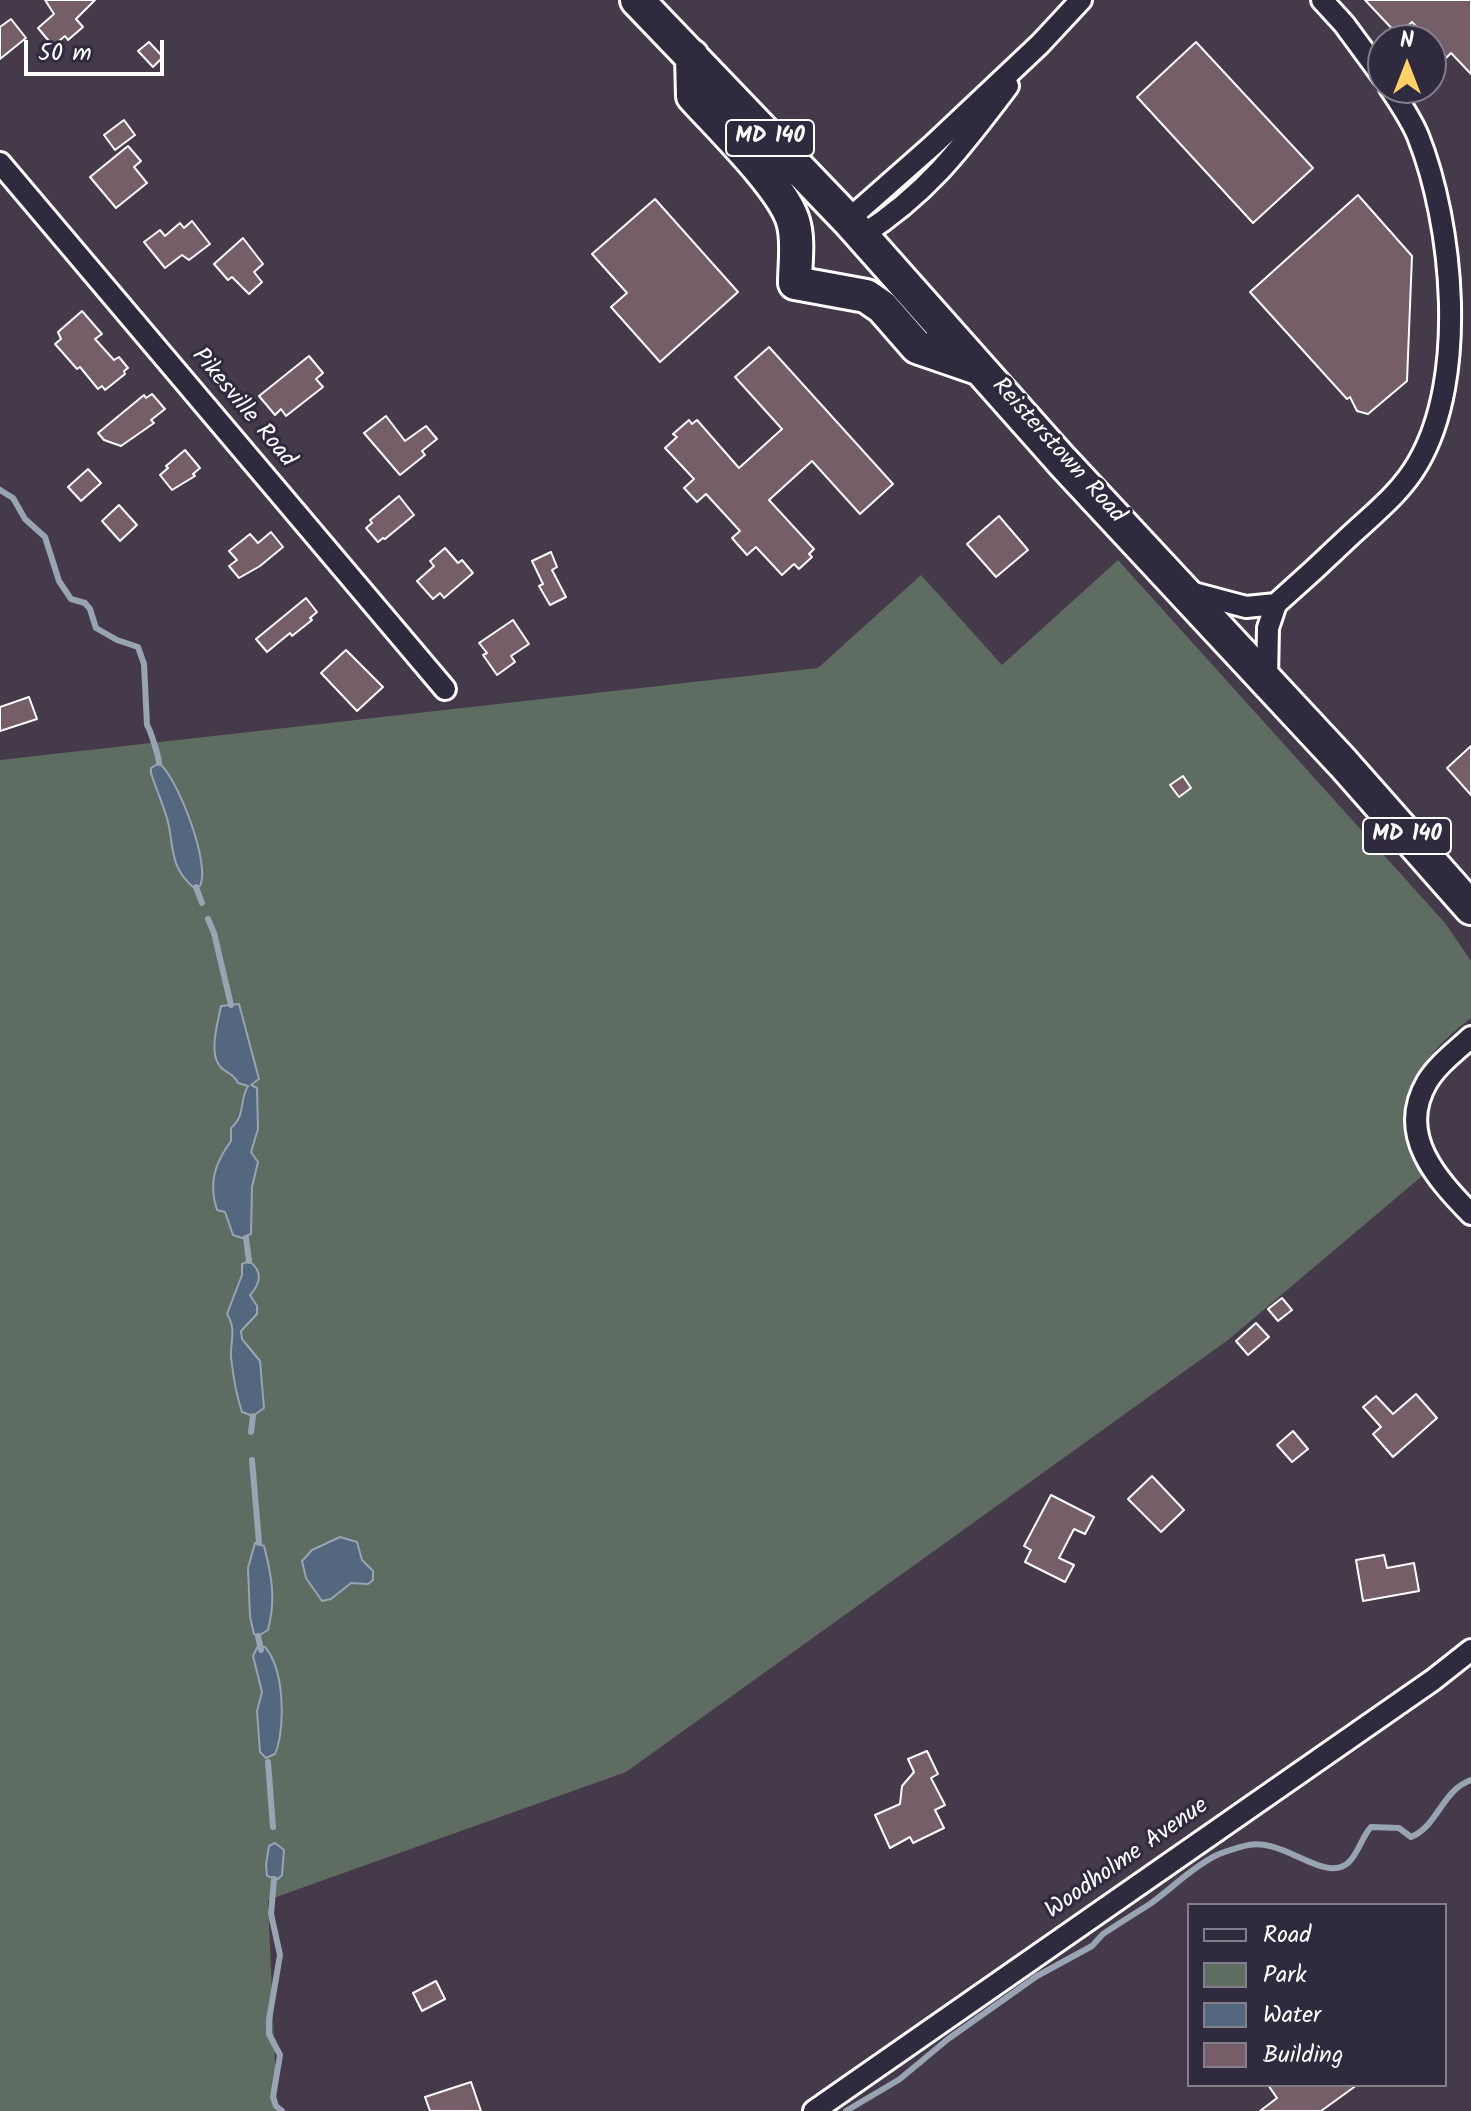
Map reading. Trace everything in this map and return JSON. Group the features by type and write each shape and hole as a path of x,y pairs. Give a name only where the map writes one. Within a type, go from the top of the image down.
{"main road":[{"name":"Reisterstown Road","path":"637,0 854,228 1062,461 1267,679 1471,908"},
{"path":"692,56 693,96 772,184 793,219 796,234 795,283 866,296 882,307 917,347 982,370"}],"street":[{"path":"854,228 889,186 1040,44 1081,0"},
{"path":"1322,0 1367,55"},
{"path":"1267,679 1268,628 1276,604 1389,501 1408,479 1427,447 1443,398 1449,299 1445,243 1438,204 1417,135 1399,104"},
{"name":"Pikesville Road","path":"0,163 445,689"},
{"path":"1184,590 1246,607 1276,604"},
{"path":"1471,1037 1439,1066 1427,1082 1417,1118 1419,1141 1434,1175 1471,1214"},
{"name":"Woodholme Avenue","path":"814,2111 1433,1680 1471,1650"}],"green space":[{"path":"1118,560 1445,923 1471,961 1471,1018 1434,1052 1421,1069 1413,1087 1409,1127 1422,1176 1228,1340 626,1772 268,1900 277,2111 0,2111 0,760 818,668 921,575 1002,665"}],"water":[{"path":"159,763 175,786 191,822 201,860 200,886 193,887 186,880 174,857 166,816 151,773 151,768"},
{"path":"239,1004 259,1079 251,1085 257,1088 258,1129 251,1152 258,1162 252,1187 251,1234 242,1238 233,1235 225,1212 217,1210 213,1191 217,1165 231,1141 231,1128 239,1118 248,1086 238,1083 221,1068 215,1052 221,1006"},
{"path":"249,1261 258,1273 258,1282 250,1295 257,1306 257,1314 241,1331 242,1339 260,1361 264,1408 253,1416 242,1412 238,1398 231,1357 232,1330 227,1314 242,1275 242,1264"},
{"path":"340,1537 357,1542 362,1560 373,1571 373,1580 368,1584 351,1583 331,1599 322,1601 306,1578 302,1561 312,1550"},
{"path":"255,1543 264,1546 272,1598 268,1630 258,1636 254,1634 250,1617 248,1568"},
{"path":"258,1646 265,1647 271,1657 281,1696 280,1737 275,1754 266,1758 260,1752 257,1711 262,1692 253,1656"},
{"path":"275,1843 284,1850 282,1875 278,1879 267,1876 266,1865 269,1846"}],"building":[{"path":"45,0 95,0 76,19 83,27 68,40 65,36 53,46 38,28 54,14"},
{"path":"1365,0 1471,0 1471,74 1451,53 1447,57 1447,24 1388,24"},
{"path":"11,19 26,38 0,59 0,27"},
{"path":"149,42 163,57 153,67 138,51"},
{"path":"1196,42 1313,168 1253,223 1137,97"},
{"path":"124,120 135,135 115,150 104,135"},
{"path":"128,146 141,161 134,167 147,183 116,208 90,177"},
{"path":"1358,195 1412,256 1407,381 1368,414 1357,411 1350,397 1347,399 1250,292"},
{"path":"655,199 738,292 660,362 611,307 627,293 592,254"},
{"path":"192,221 210,244 189,260 182,255 165,268 144,242 160,230 165,236 180,223 184,228"},
{"path":"243,238 263,264 254,272 262,282 249,294 232,277 228,280 214,264"},
{"path":"82,311 102,334 95,339 114,360 119,357 128,368 105,390 102,386 98,389 55,344 61,339 58,332"},
{"path":"769,347 893,484 860,514 812,461 769,500 814,549 809,554 812,557 799,569 794,564 782,575 756,547 747,555 732,538 740,531 706,494 697,502 684,488 694,479 665,448 677,437 673,434 689,420 692,424 697,420 739,468 782,429 735,377"},
{"path":"309,356 323,373 316,379 323,387 286,416 281,409 275,415 259,396"},
{"path":"152,394 165,409 151,420 154,423 121,446 104,440 98,433 144,395 146,398"},
{"path":"386,416 405,441 426,426 437,439 422,451 425,455 400,475 364,433"},
{"path":"185,450 200,468 193,474 195,476 172,490 160,475"},
{"path":"88,469 101,483 81,501 68,487"},
{"path":"399,496 414,515 378,542 366,528 372,523 370,520"},
{"path":"119,505 137,525 120,541 102,521"},
{"path":"999,516 1028,550 996,577 967,544"},
{"path":"271,532 283,547 239,578 229,566 237,560 229,551 250,534 258,543"},
{"path":"445,548 458,563 462,560 473,573 444,598 440,593 433,599 417,581 434,566 430,561"},
{"path":"551,552 557,567 552,570 566,597 550,605 539,586 543,584 532,561"},
{"path":"306,598 317,612 310,618 312,620 267,652 256,639"},
{"path":"513,620 529,644 511,656 515,662 497,675 479,643"},
{"path":"346,650 383,687 357,711 321,673"},
{"path":"29,697 37,719 0,731 0,707"},
{"path":"1471,746 1471,795 1447,768"},
{"path":"1183,776 1191,788 1179,797 1170,785"},
{"path":"1282,1298 1292,1310 1278,1321 1268,1309"},
{"path":"1256,1323 1269,1337 1248,1355 1236,1341"},
{"path":"1416,1394 1437,1418 1393,1457 1373,1434 1381,1427 1363,1407 1376,1396 1393,1414"},
{"path":"1293,1431 1308,1449 1292,1462 1277,1445"},
{"path":"1152,1476 1184,1510 1161,1532 1128,1499"},
{"path":"1051,1495 1094,1517 1085,1534 1074,1529 1059,1558 1074,1565 1065,1582 1025,1562 1031,1550 1024,1546"},
{"path":"1384,1555 1387,1568 1414,1563 1419,1591 1363,1601 1356,1560"},
{"path":"927,1751 938,1774 931,1778 945,1805 935,1810 944,1828 913,1843 910,1837 890,1848 875,1815 900,1804 902,1786 914,1772 908,1759"},
{"path":"436,1981 445,1999 422,2011 413,1993"},
{"path":"471,2082 481,2111 430,2111 425,2097"},
{"path":"1269,2087 1354,2087 1321,2111 1260,2111 1277,2098"}],"waterway":[{"path":"0,490 13,498 25,519 45,537 59,581 71,599 85,603 90,609 96,628 138,647 144,664 147,725 159,763"},
{"path":"196,887 202,903"},
{"path":"208,919 231,1005"},
{"path":"246,1238 249,1261"},
{"path":"251,1432 253,1416"},
{"path":"252,1460 259,1543"},
{"path":"258,1636 261,1650"},
{"path":"268,1762 273,1827"},
{"path":"846,2111 900,2079 948,2039 1037,1976 1092,1946 1103,1934 1215,1856 1258,1844 1326,1868 1338,1868 1352,1859 1371,1827 1399,1828 1411,1837 1428,1825 1453,1792 1471,1780"},
{"path":"274,1879 271,1914 280,1955 269,2034 280,2055 273,2097 282,2111"}]}
